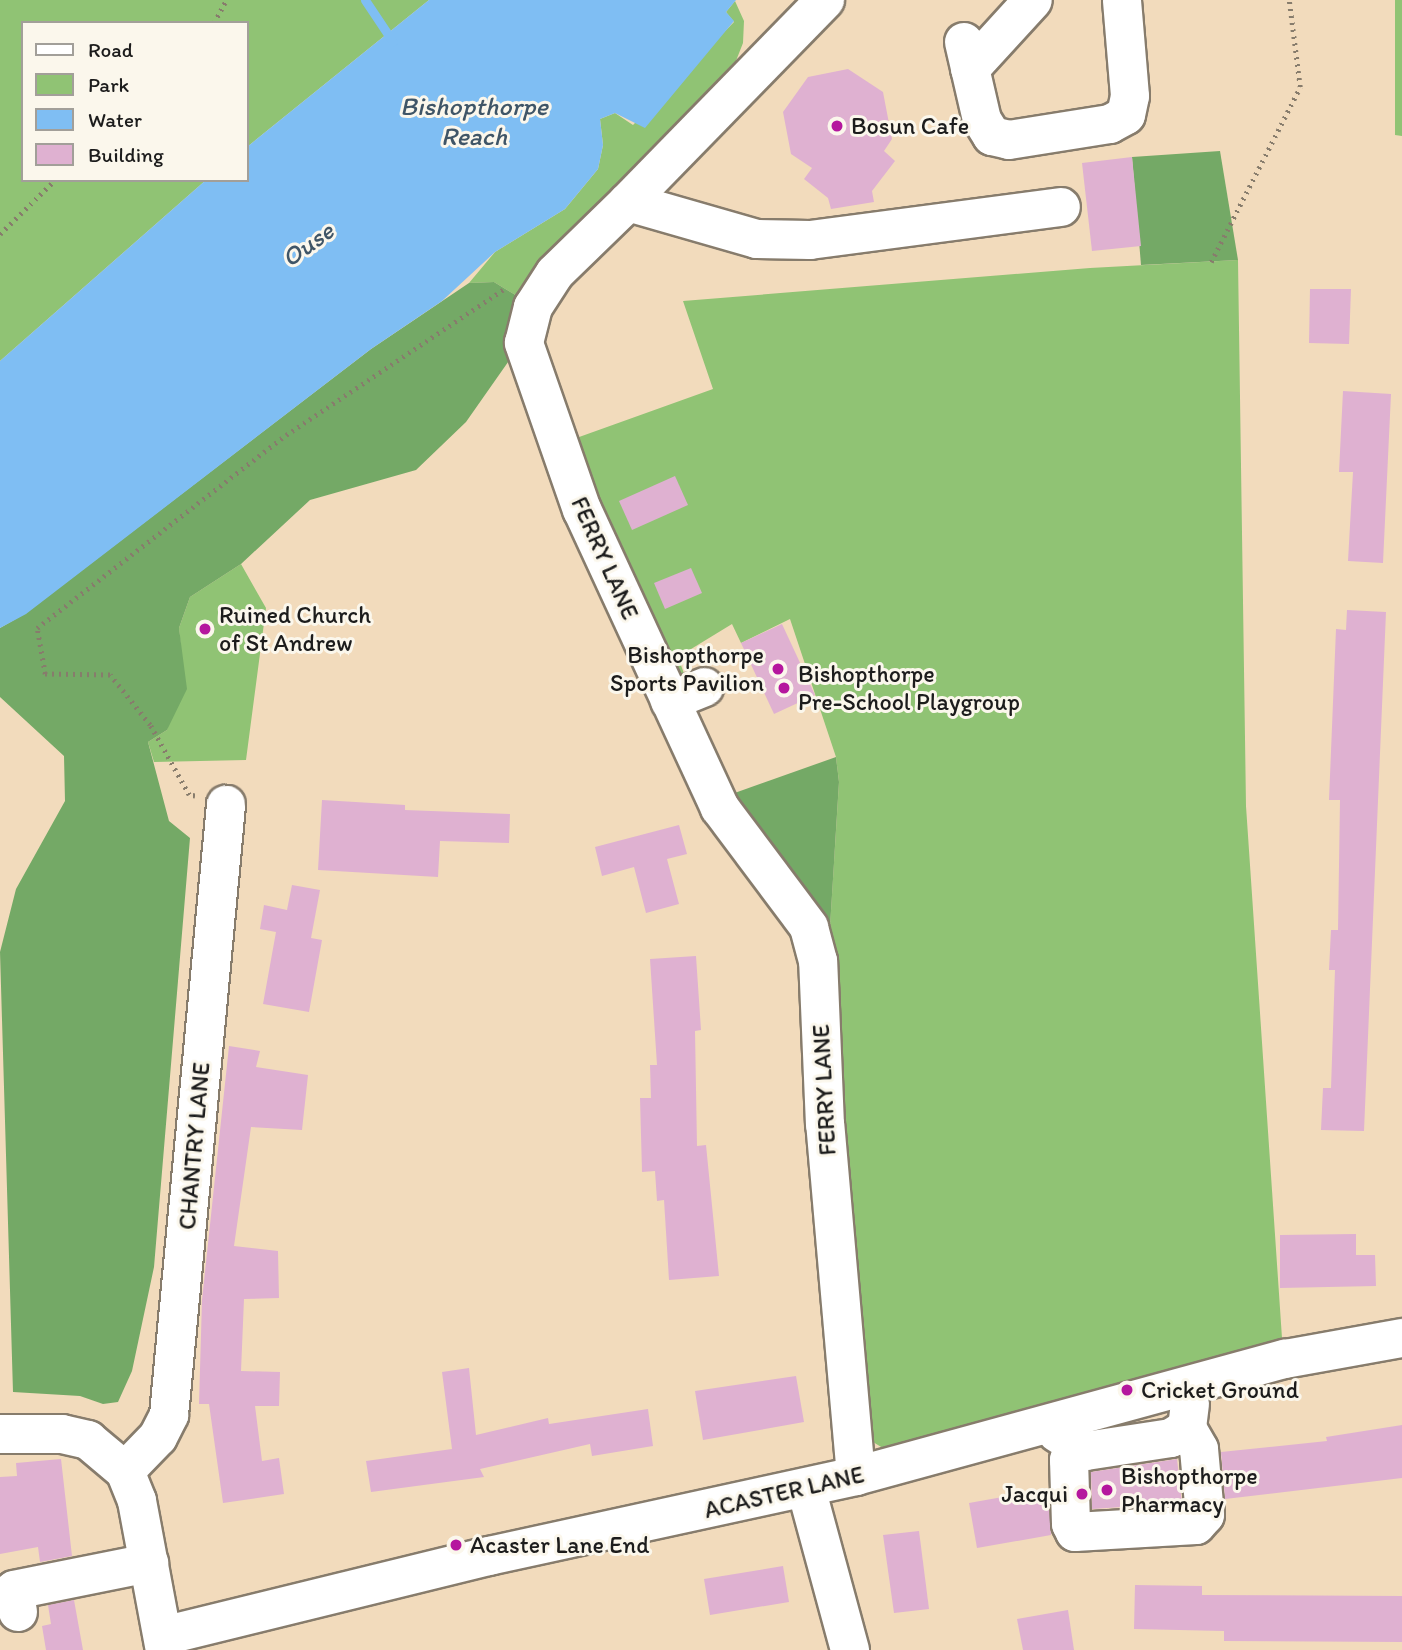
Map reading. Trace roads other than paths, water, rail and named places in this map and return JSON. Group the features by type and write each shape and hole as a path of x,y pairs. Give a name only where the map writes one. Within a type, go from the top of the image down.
{"street":[{"name":"FERRY LANE","path":"825,0 555,273 533,307 524,343 582,510 720,808 809,927 818,961 825,1125 856,1476"},
{"path":"1033,0 967,56 982,120 992,136 1009,140 1110,124 1126,116 1130,96 1122,0"},
{"path":"628,202 757,239 810,240 1061,207"},
{"path":"670,701 704,688"},
{"name":"CHANTRY LANE","path":"125,1471 158,1437 169,1415 226,805"},
{"name":"ACASTER LANE","path":"164,1643 489,1556 856,1476 1061,1436 1192,1381 1336,1348 1402,1338"},
{"path":"1061,1436 1069,1460 1071,1524 1075,1532 1196,1525 1205,1515 1199,1449 1187,1428 1192,1381"},
{"path":"1061,1436 1086,1451 1171,1438 1187,1428"},
{"path":"0,1434 51,1433 88,1440 125,1471 137,1501 164,1643"},
{"path":"806,1488 850,1650"},
{"path":"18,1612 14,1590 149,1563"}],"water":[{"name":"Bishopthorpe Reach","path":"429,0 736,0 726,12 734,21 645,128 615,113 600,119 603,145 598,169 565,209 495,252 442,301 371,349 26,614 0,628 0,361 204,182 248,182 248,146"}],"waterway":[{"path":"365,0 393,42"}],"place":[{"name":"Bosun Cafe","path":"837,126"},
{"name":"Ruined Church of St Andrew","path":"205,629"},
{"name":"Bishopthorpe Sports Pavilion","path":"778,669"},
{"name":"Bishopthorpe Pre-School Playgroup","path":"784,688"},
{"name":"Cricket Ground","path":"1127,1390"},
{"name":"Bishopthorpe Pharmacy","path":"1107,1490"},
{"name":"Jacqui","path":"1082,1494"},
{"name":"Acaster Lane End","path":"456,1545"}],"water label":[{"name":"Ouse","path":"308,245"}]}
